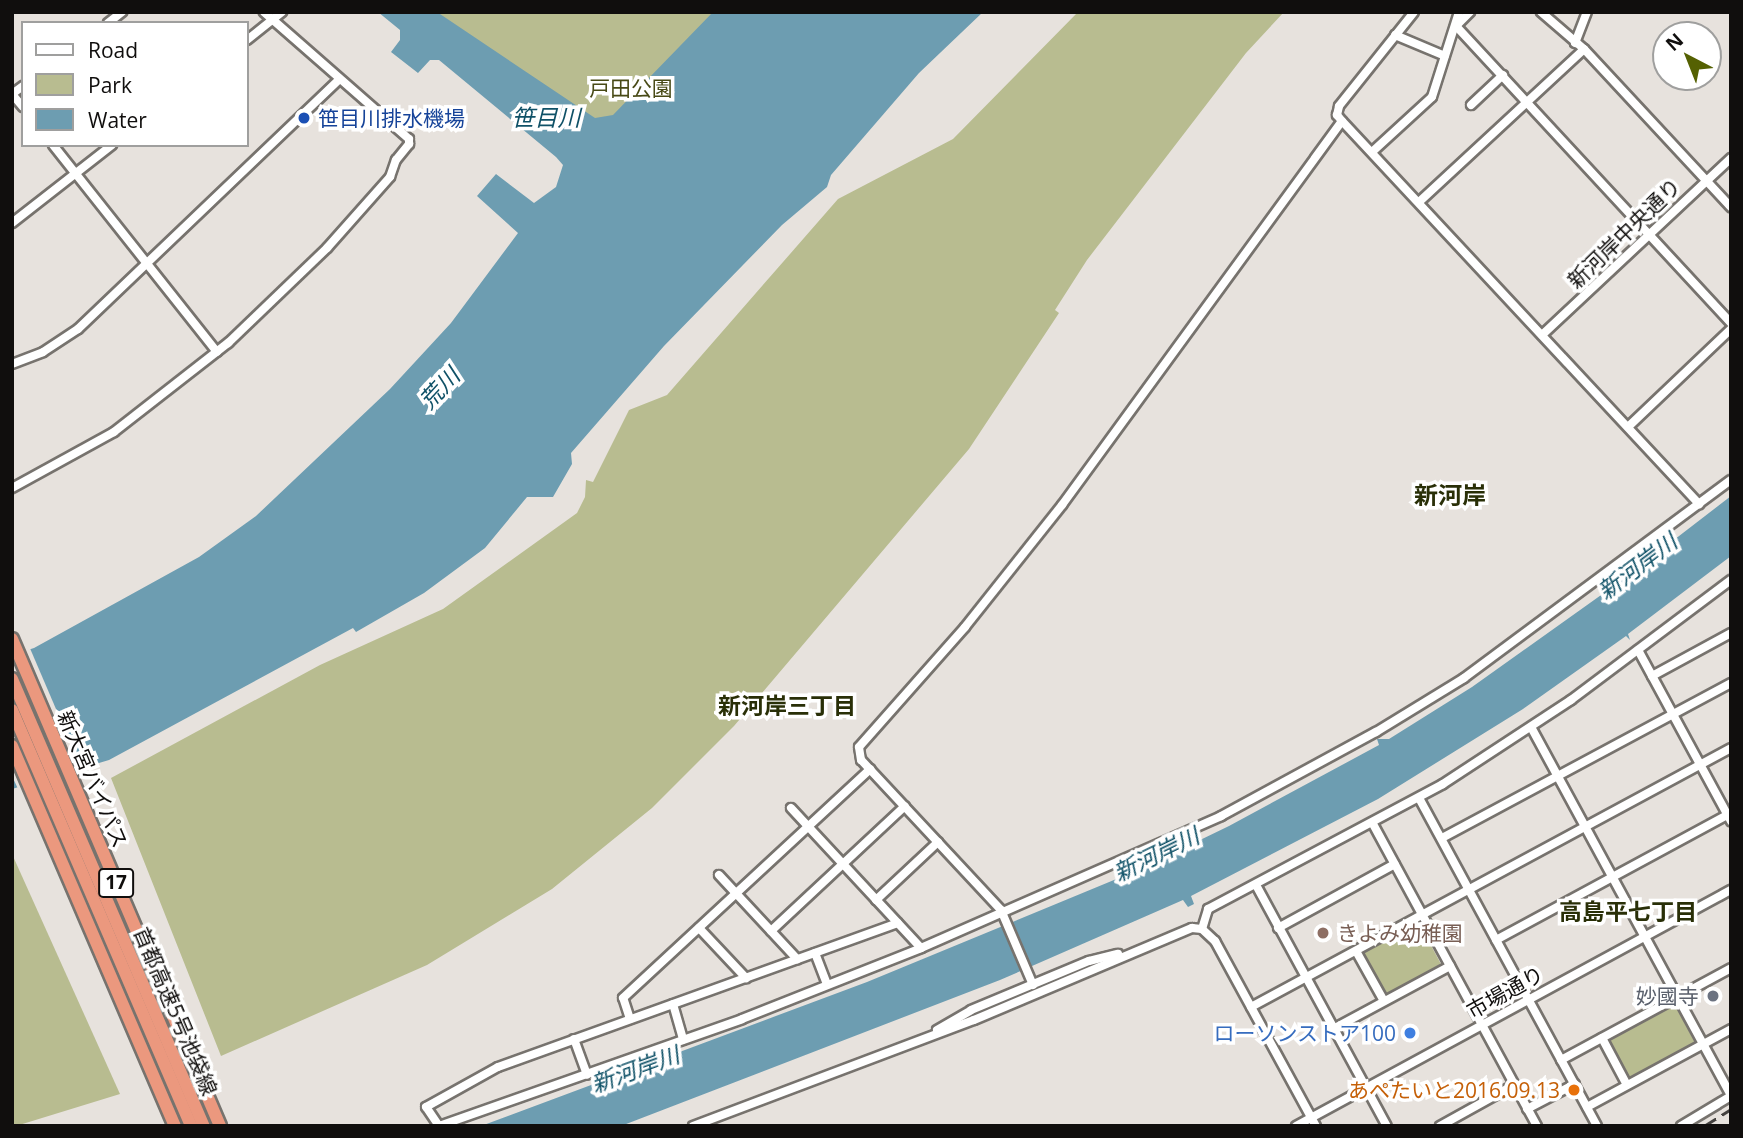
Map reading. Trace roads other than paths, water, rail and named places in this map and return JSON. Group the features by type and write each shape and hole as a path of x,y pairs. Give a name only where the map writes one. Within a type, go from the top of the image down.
{"highway":[{"name":"新大宮バイパス","path":"12,639 220,1126"},
{"name":"首都高速5号池袋線","path":"12,679 204,1126"},
{"name":"首都高速5号池袋線","path":"12,710 191,1126"},
{"name":"17","path":"12,746 175,1126"}],"street":[{"path":"12,488 114,432 217,352 327,248 390,177 396,160 409,145 408,139 264,12"},
{"path":"248,39 282,12"},
{"path":"1414,12 1337,108 1342,121 1699,503"},
{"path":"1372,152 1432,97 1460,12"},
{"path":"1456,26 1470,12"},
{"path":"1541,12 1584,49 1731,207"},
{"path":"1575,43 1587,12"},
{"path":"1456,26 1731,323"},
{"path":"1395,35 1446,56"},
{"path":"1419,202 1584,49"},
{"path":"1471,105 1503,75"},
{"path":"12,364 66,337 339,80"},
{"path":"1032,983 1004,915 859,758 860,745 965,627 1062,505 1342,121"},
{"path":"55,147 217,352"},
{"path":"12,223 109,147"},
{"name":"新河岸中央通り","path":"1542,335 1705,179 1731,158"},
{"path":"1628,427 1731,329"},
{"path":"898,923 498,1067 426,1107 439,1126 683,1040 1004,915 1221,816 1376,732 1543,623 1731,480"},
{"path":"1202,929 1209,909 1419,798 1531,727 1731,580"},
{"path":"1652,676 1731,633"},
{"path":"1496,940 1730,816 1638,650"},
{"path":"1442,838 1731,683"},
{"path":"1531,727 1731,1096 1681,1126"},
{"path":"1251,1007 1731,748"},
{"path":"629,1019 623,998 870,769"},
{"path":"1419,798 1597,1126"},
{"path":"771,931 905,806"},
{"path":"791,808 921,948"},
{"path":"1373,824 1536,1126"},
{"path":"876,900 938,842"},
{"path":"1278,928 1395,864"},
{"path":"719,875 797,959"},
{"path":"1256,886 1387,1126"},
{"name":"市場通り","path":"1296,1126 1314,1122 1366,1088 1731,890"},
{"path":"699,928 746,978"},
{"path":"693,1126 916,1042 1181,930 1202,929 1215,941 1314,1122"},
{"path":"916,1042 971,1010 1032,983 1089,961 1140,949"},
{"path":"1356,951 1384,1001"},
{"path":"815,953 827,985"},
{"path":"1333,1029 1450,966"},
{"path":"1561,1060 1731,968"},
{"path":"673,1004 683,1040"},
{"path":"1587,1107 1731,1029"},
{"path":"1602,1038 1627,1085"},
{"path":"574,1039 587,1075"},
{"path":"1527,1109 1575,1083"},
{"path":"1440,1126 1514,1085"}],"water":[{"path":"378,12 437,12 595,118 613,115 713,12 983,12 919,73 831,175 827,187 782,225 664,346 571,453 572,464 553,497 527,497 485,548 424,593 356,632 353,628 109,760 12,789 12,655 34,648 199,557 256,516 390,389 451,323 518,233 477,196 496,174 534,203 556,187 563,165 556,157 439,60 430,60 418,73 391,52 400,40 400,30"},
{"name":"新河岸川","path":"1731,496 1731,556 1628,634 1630,640 1626,636 1523,709 1378,799 1191,896 1194,904 1188,907 1183,900 1000,980 621,1126 481,1126 867,982 1114,880 1162,857 1160,851 1165,857 1229,826 1379,745 1377,739 1389,739 1472,687 1639,568 1643,571 1645,564 1659,556 1657,553"}],"railway":[{"path":"1704,1126 1731,1109"}],"place":[{"name":"笹目川排水機場","path":"304,118"},
{"name":"きよみ幼稚園","path":"1323,933"},
{"name":"妙國寺","path":"1713,996"},
{"name":"ローソンストア100","path":"1410,1033"},
{"name":"あぺたいと2016.09.13","path":"1574,1090"}],"district":[{"name":"新河岸","path":"1450,495"},
{"name":"新河岸三丁目","path":"787,705"},
{"name":"高島平七丁目","path":"1628,911"}],"park label":[{"name":"戸田公園","path":"631,88"}],"water label":[{"name":"笹目川","path":"546,117"},
{"name":"荒川","path":"439,388"}]}
